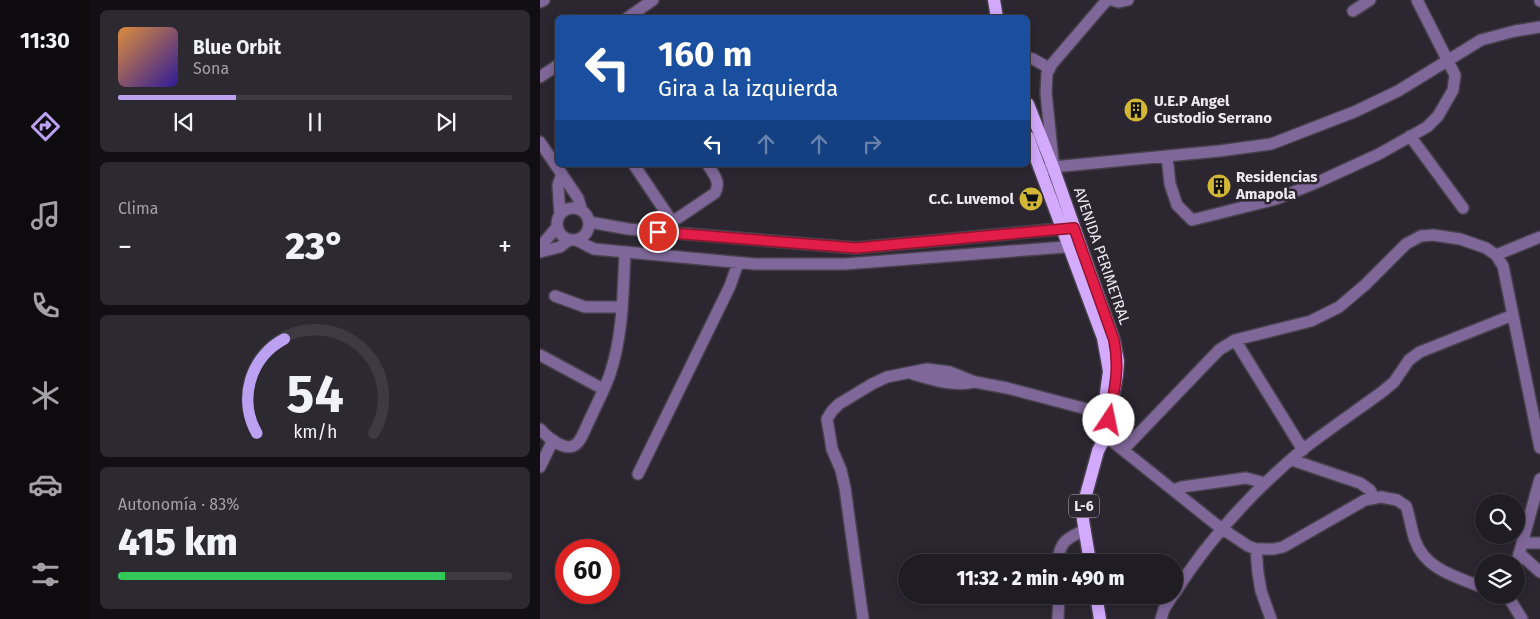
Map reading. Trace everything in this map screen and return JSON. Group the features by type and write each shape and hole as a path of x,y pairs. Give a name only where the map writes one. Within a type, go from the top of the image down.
{"main road":[{"path":"985,0 988,15"},
{"path":"994,0 996,15"},
{"name":"AVENIDA PERIMETRAL","path":"1030,111 1047,169 1068,228 1114,340 1116,351 1117,375 1084,502 1085,530"},
{"name":"AVENIDA PERIMETRAL","path":"1030,140 1047,169"},
{"name":"AVENIDA PERIMETRAL","path":"1075,247 1107,354 1109,371 1102,413 1102,433"},
{"name":"L-6","path":"1085,530 1089,554"},
{"path":"1098,604 1100,619"}],"street":[{"path":"540,2 544,0"},
{"path":"631,15 653,0"},
{"path":"1106,0 1056,58 1047,73 1047,169 1272,144 1354,112 1398,91 1481,40 1540,27"},
{"path":"1112,0 1119,2 1128,0"},
{"path":"1353,11 1370,0"},
{"path":"1167,156 1170,184 1177,205 1192,220 1276,199 1379,154 1427,127 1438,116 1453,90 1455,75 1417,0"},
{"path":"1030,59 1049,68"},
{"path":"540,77 555,67"},
{"path":"1410,136 1463,208"},
{"path":"540,142 555,164"},
{"path":"557,167 578,198 582,211"},
{"path":"635,167 671,221 672,233"},
{"path":"671,221 715,193 718,188 718,182 709,167"},
{"path":"560,215 558,185 562,174"},
{"path":"540,252 554,249 573,240 582,238 586,234 589,228 587,216 577,208 570,208 564,210 557,221 560,233 564,238 573,240 594,249 756,264 845,264 1075,247"},
{"path":"589,222 628,229 856,248 1068,228"},
{"path":"540,247 557,227"},
{"path":"1124,450 1219,350 1235,340 1311,321 1339,307 1365,285 1406,244 1421,236 1433,235 1460,239 1486,248 1496,255 1503,266 1540,448"},
{"path":"1496,255 1540,237"},
{"path":"540,430 553,440 566,446 577,443 603,390 610,375 617,348 622,307 624,252"},
{"path":"638,474 730,286 738,262"},
{"path":"555,296 585,307 622,307"},
{"path":"1183,580 1191,567 1222,529 1265,483 1303,450 1394,382 1409,360 1420,352 1513,315"},
{"path":"1235,340 1303,450"},
{"path":"540,356 603,390"},
{"path":"863,619 845,488 841,470 832,449 827,419 839,404 886,377 911,373 951,383 964,385 975,382 1007,388 1102,413"},
{"path":"1102,433 1222,529 1248,546 1256,549 1274,549 1283,546 1365,500 1381,497 1397,500 1406,506 1420,552 1435,567 1475,584"},
{"path":"540,467 553,440"},
{"path":"1292,460 1360,483 1370,490 1374,498"},
{"path":"1173,490 1182,486 1246,478 1265,483"},
{"path":"1519,554 1540,480"},
{"path":"1058,554 1068,538 1085,530"},
{"path":"1520,548 1540,543"},
{"path":"1520,548 1540,572"},
{"path":"1256,549 1261,591 1272,619"},
{"path":"1058,619 1059,604"},
{"path":"1161,619 1168,604"},
{"path":"1512,604 1522,619"}],"place":[{"name":"U.E.P Angel Custodio Serrano","path":"1136,110"},
{"name":"Residencias Amapola","path":"1219,186"},
{"name":"C.C. Luvemol","path":"1031,199"}],"route":[{"path":"658,232 856,248 1074,228 1114,340 1118,362 1109,420"}]}
